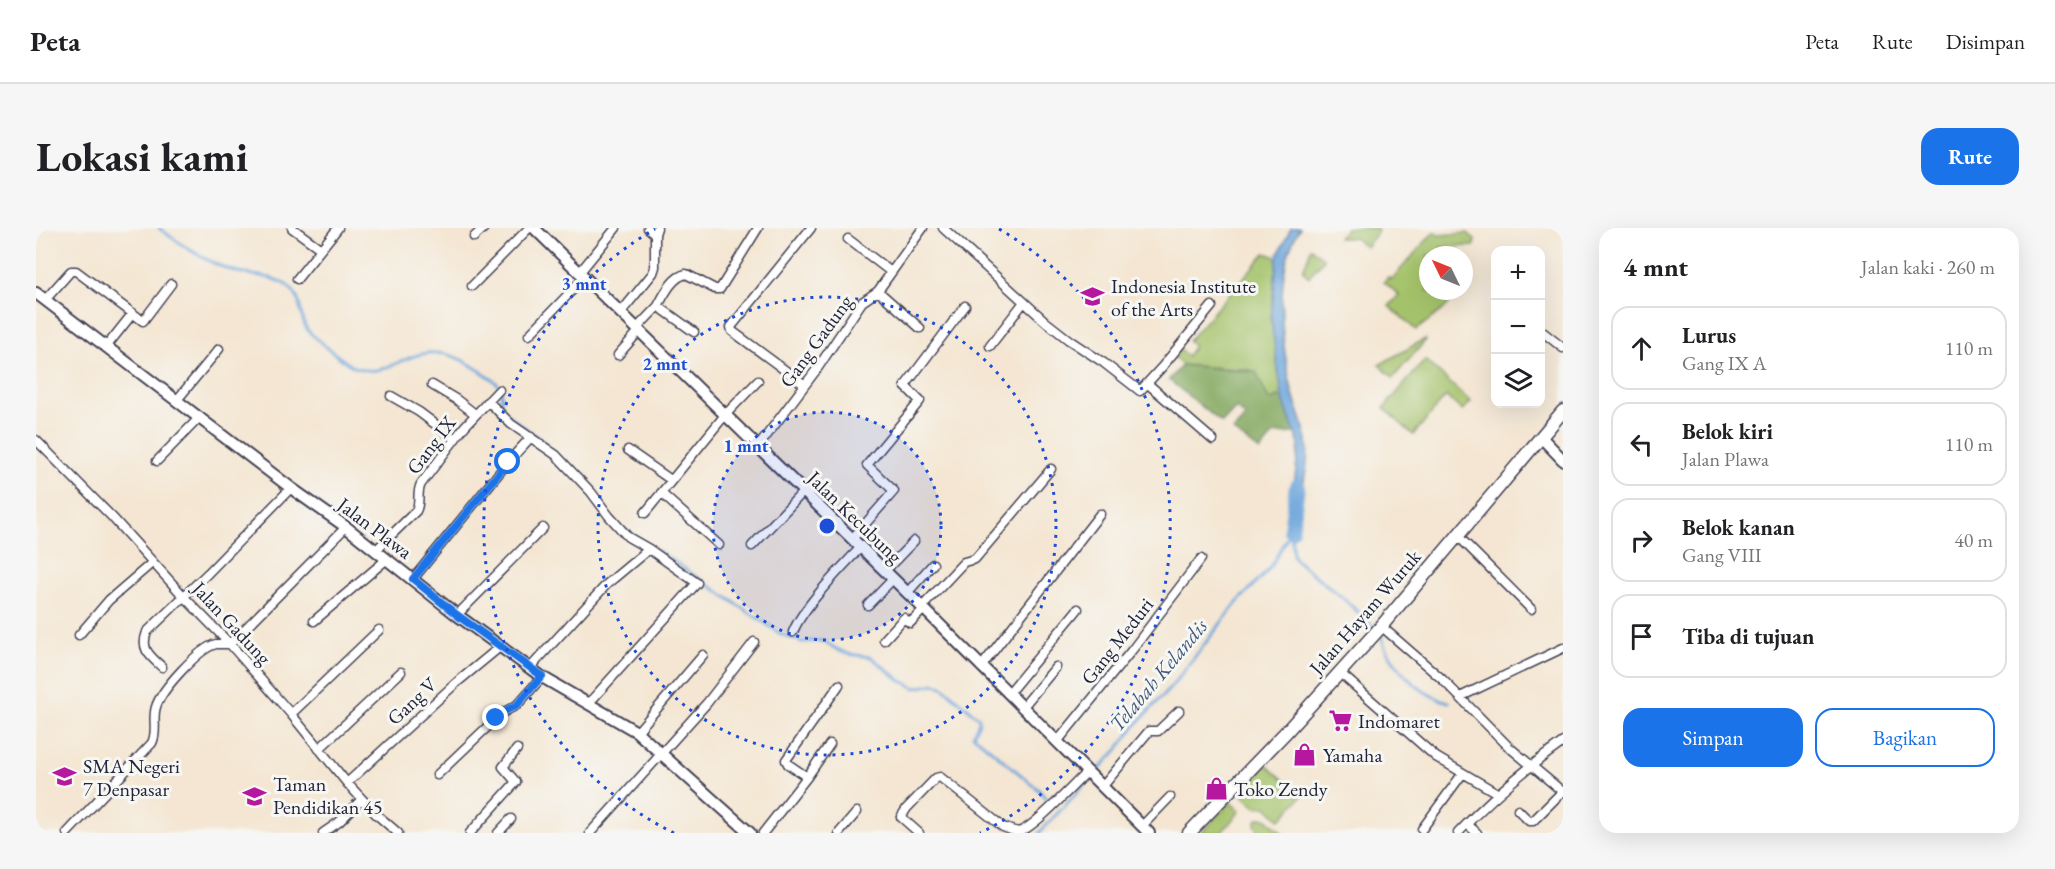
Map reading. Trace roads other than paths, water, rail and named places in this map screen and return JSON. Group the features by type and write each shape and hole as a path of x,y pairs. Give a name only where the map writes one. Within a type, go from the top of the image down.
{"main road":[{"name":"Jalan Hayam Wuruk","path":"1190,833 1371,638 1563,411"}],"street":[{"path":"292,228 321,249"},
{"path":"297,279 338,228"},
{"path":"474,237 484,228"},
{"path":"529,335 582,275 616,228"},
{"path":"618,355 658,306 676,278 689,274 715,289 720,289 758,228"},
{"path":"805,385 732,331 731,327 811,228"},
{"name":"Gang Gadung","path":"758,447 805,385 862,302 878,291 923,228"},
{"path":"943,228 1061,334 1140,391 1212,306"},
{"path":"472,286 537,229"},
{"name":"Jalan Kecubung","path":"537,229 1146,830"},
{"path":"622,311 653,273 655,267 653,230"},
{"path":"848,239 891,272"},
{"path":"41,296 69,273 76,271 143,321 171,284"},
{"path":"878,291 920,328"},
{"name":"Jalan Plawa","path":"41,296 291,488 376,550 457,615 542,676 637,732 750,833"},
{"path":"990,346 1024,302"},
{"path":"658,306 694,332"},
{"path":"852,539 894,491 867,465 920,401 905,386 965,306"},
{"path":"106,347 133,313"},
{"path":"1545,334 1563,348"},
{"path":"177,400 219,349"},
{"path":"645,513 725,415 758,381"},
{"path":"1148,384 1214,440"},
{"path":"432,385 475,414"},
{"name":"Gang IX","path":"376,550 417,509 419,487 475,414 499,390"},
{"path":"391,396 419,412 455,439"},
{"path":"488,400 512,424 556,455 591,492 628,537 650,549 697,583 589,704"},
{"path":"157,461 200,417"},
{"path":"413,579 531,437"},
{"path":"1540,437 1563,460"},
{"name":"Jalan Gadung","path":"36,441 112,517 231,644 346,783 398,833"},
{"path":"628,450 671,480"},
{"path":"884,640 904,618 910,623 964,562 975,559 1051,469"},
{"path":"162,667 145,651 144,640 147,632 291,488"},
{"path":"752,546 803,492"},
{"path":"661,493 719,545"},
{"path":"981,667 1100,514"},
{"path":"67,833 153,741 155,708 164,689 211,646 231,644 346,527"},
{"path":"457,615 543,528"},
{"path":"1457,535 1531,609"},
{"path":"868,605 914,541"},
{"path":"793,632 800,617 861,548"},
{"path":"530,668 607,584 650,549"},
{"path":"314,621 387,559"},
{"name":"Gang Meduri","path":"1057,742 1132,650 1201,559"},
{"path":"79,635 109,600 153,562"},
{"path":"907,593 933,564"},
{"path":"1008,694 1078,609"},
{"path":"1380,627 1462,698 1509,747 1562,792 1534,821 1530,822 1518,810"},
{"path":"291,714 379,630"},
{"path":"590,833 708,703 754,642"},
{"name":"Gang V","path":"346,783 455,684 501,646"},
{"path":"1462,698 1563,648"},
{"path":"637,732 703,655"},
{"path":"1022,708 1056,667"},
{"path":"319,749 401,672"},
{"path":"1340,672 1436,757 1497,793"},
{"path":"437,775 501,713 517,705 542,676"},
{"path":"807,777 788,764 786,760 839,685"},
{"path":"919,833 903,820 902,814 938,777 1003,827 1014,831 1022,830 1095,778 1149,730 1158,731 1179,711"},
{"path":"1458,833 1497,793 1563,742"},
{"path":"763,833 830,744"},
{"path":"470,833 516,782 503,767 517,749"},
{"path":"1422,829 1463,773"},
{"path":"1146,830 1170,797"},
{"path":"324,833 339,822 362,799"},
{"path":"839,833 857,812"},
{"path":"498,833 511,819"},
{"path":"1467,824 1477,833"}],"water":[{"path":"1291,228 1300,228 1291,245 1286,265 1282,308 1288,372 1308,448 1299,509 1291,508 1299,445 1282,396 1271,320 1277,257"}],"waterway":[{"path":"159,228 185,247 214,263 234,271 284,283 297,297 307,329 353,366 372,370 381,369 413,356 429,353 449,355 468,363 497,383 504,412 545,443"},
{"path":"1291,530 1297,486"},
{"path":"627,530 638,539"},
{"name":"Telabah Kelandis","path":"1039,833 1119,748 1134,727 1172,686 1236,604 1270,568 1291,530"},
{"path":"1291,532 1293,556 1297,561 1375,628"},
{"path":"657,550 781,634 802,642 824,641 848,654 871,657 900,680 916,688 935,684 943,687 979,718 973,735 1039,790 1047,800"},
{"path":"1380,633 1387,651 1405,675 1429,695 1449,702"}],"place":[{"name":"Indonesia Institute of the Arts","path":"1093,297"},
{"name":"Indomaret","path":"1340,721"},
{"name":"Yamaha","path":"1305,755"},
{"name":"SMA Negeri 7 Denpasar","path":"65,777"},
{"name":"Toko Zendy","path":"1216,789"},
{"name":"Taman Pendidikan 45","path":"255,796"}]}
